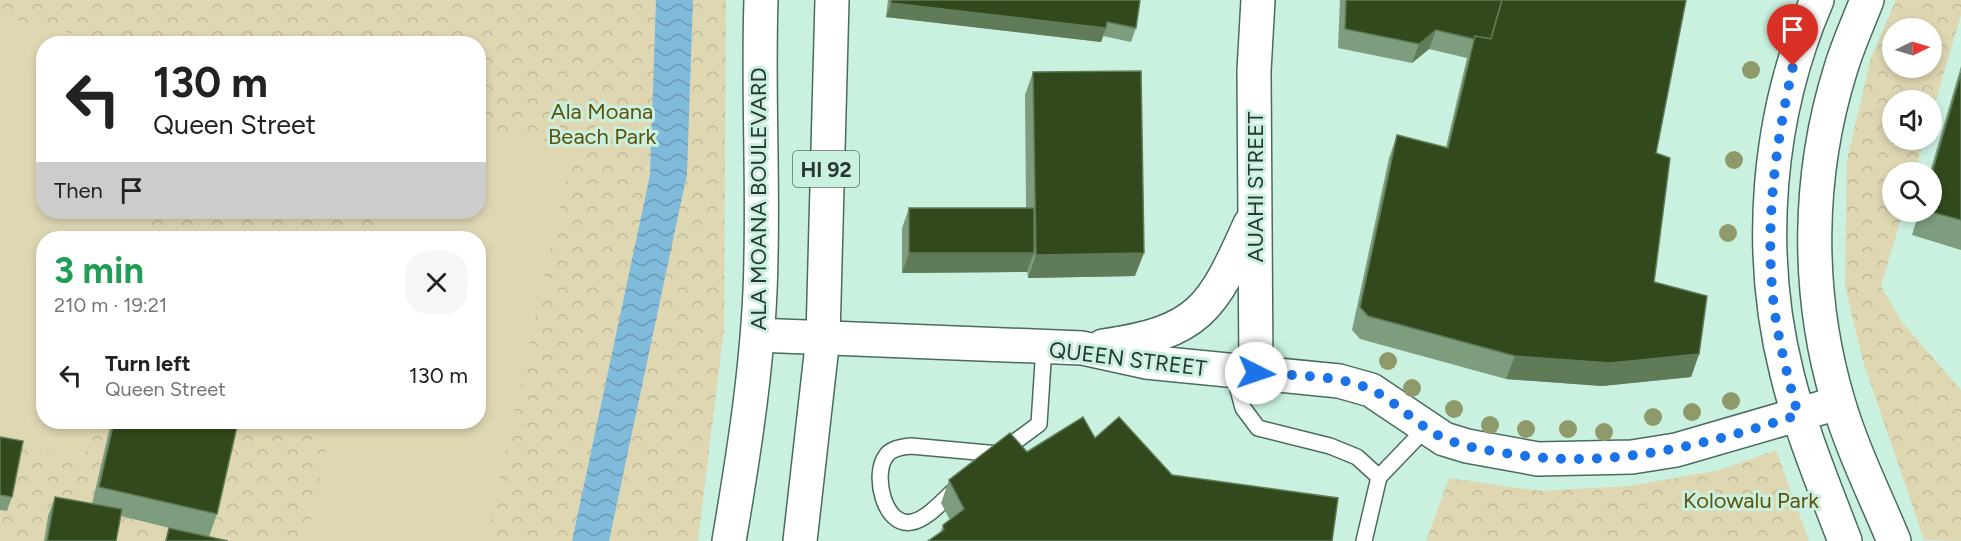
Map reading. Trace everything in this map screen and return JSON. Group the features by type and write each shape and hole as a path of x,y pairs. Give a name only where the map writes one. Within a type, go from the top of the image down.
{"street":[{"name":"ALA MOANA BOULEVARD","path":"729,541 758,335 761,257 758,72 761,0"},
{"name":"HI 92","path":"800,541 823,337 831,0"},
{"name":"AUAHI STREET","path":"1244,372 1255,214 1254,71 1258,0"},
{"path":"1817,0 1798,45 1778,131 1770,212 1773,299 1786,372 1798,415 1845,541"},
{"path":"1867,0 1841,69 1822,146 1814,219 1816,292 1838,403 1894,541"},
{"path":"1082,348 1145,340 1175,328 1205,308 1225,280 1255,214"},
{"name":"QUEEN STREET","path":"758,335 1082,348 1146,362 1340,381 1371,390 1444,439 1467,446 1538,459 1578,460 1632,457 1676,450 1838,403"}],"lane":[{"path":"999,454 928,447 897,448 886,455 881,467 882,500 899,520 910,523 919,519 1039,424 1044,347"},
{"path":"1244,372 1243,408 1258,428 1330,446 1357,457 1379,477"},
{"path":"1364,541 1379,477 1427,427"}],"green space":[{"name":"Ala Moana Beach Park","path":"0,0 726,0 724,329 698,541 0,541"},
{"path":"1896,0 1961,0 1961,15 1939,90 1882,90 1882,150 1921,150 1918,162 1882,162 1882,222 1900,222 1881,286 1901,321 1961,390 1961,541 1924,540 1863,361 1845,286 1847,160 1871,58 1882,32 1882,78 1942,78 1942,18 1888,18"},
{"path":"1,17 84,36 36,36 36,219 138,219 136,231 36,231 36,429 91,429 84,461 0,442"},
{"path":"486,129 573,148 486,541 306,541 330,429 486,429 486,231 375,231 377,219 486,219"},
{"name":"Kolowalu Park","path":"1776,450 1809,541 1426,541 1449,478 1541,491 1629,486 1720,470"}],"water":[{"path":"656,0 693,0 687,174 609,541 572,541 650,175"}],"building":[{"path":"891,0 1140,0 1136,28 1107,22 1106,28 891,3"},
{"path":"1346,0 1502,0 1491,39 1475,36 1474,39 1436,30 1419,44 1345,29"},
{"path":"1502,0 1686,0 1656,153 1670,158 1654,282 1707,296 1699,354 1610,363 1515,356 1368,316 1360,307 1397,135 1448,148 1475,36 1491,39"},
{"path":"1141,71 1144,253 1036,255 1033,72"},
{"path":"1961,73 1961,220 1942,215 1942,162 1935,162 1939,150 1942,150 1942,139"},
{"path":"909,208 1034,208 1034,253 909,253"},
{"path":"1083,417 1095,438 1119,417 1172,475 1338,498 1332,541 928,541 944,530 943,525 964,509 949,480 1010,433 1027,452"},
{"path":"112,429 236,429 217,514 99,487"},
{"path":"0,437 23,441 12,497 0,495"},
{"path":"55,497 122,509 116,541 47,541"},
{"path":"169,528 228,541 166,541"}],"route":[{"path":"1256,373 1340,381 1371,390 1400,407 1444,439 1467,446 1538,459 1578,460 1632,457 1676,450 1798,415 1786,372 1773,299 1770,212 1778,131 1793,66"}]}
